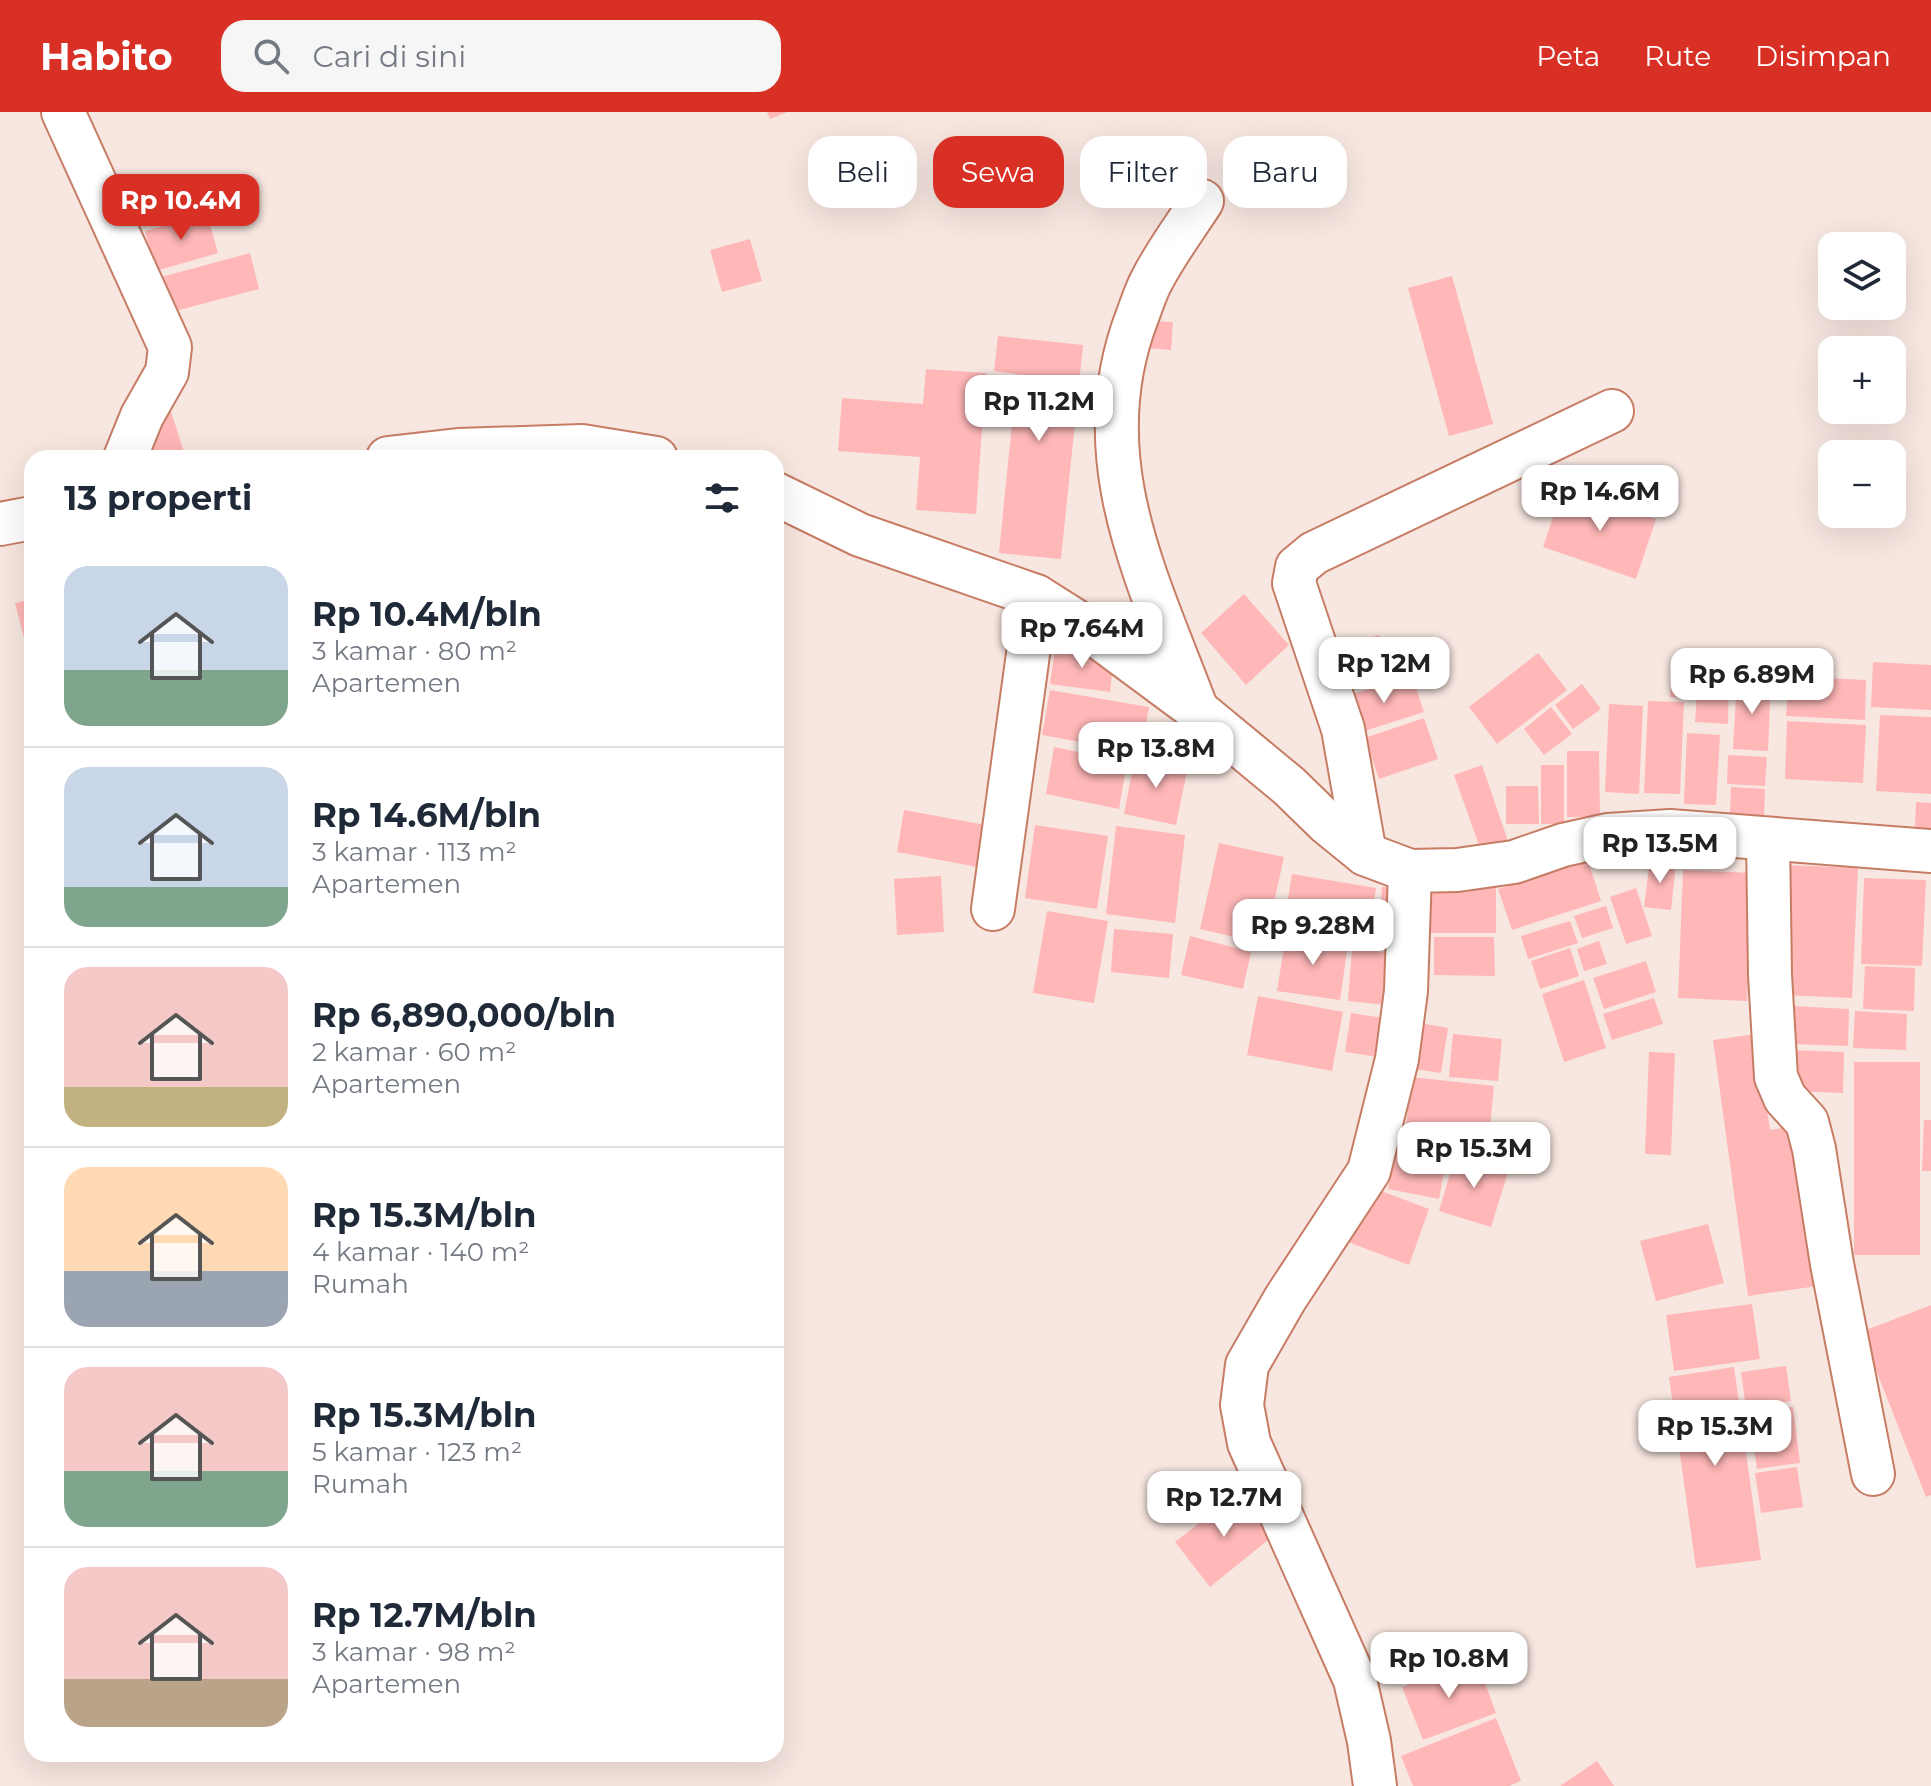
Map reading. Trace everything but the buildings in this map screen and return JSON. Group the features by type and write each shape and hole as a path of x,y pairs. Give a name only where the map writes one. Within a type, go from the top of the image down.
{"street":[{"path":"63,112 170,347 167,372 142,416 128,450"},
{"path":"1197,710 1133,540 1119,481 1115,428 1120,376 1137,318 1152,279 1198,208"},
{"path":"1365,854 1343,729 1294,583 1297,567 1314,553 1612,411"},
{"path":"458,450 582,446 607,450"},
{"path":"784,498 860,535 1036,596 1197,710 1365,854 1410,871 1457,870 1514,862 1563,845 1608,835 1670,831 1931,851"},
{"path":"0,524 24,520"},
{"path":"993,909 1036,596"},
{"path":"1768,839 1770,975 1776,1077 1785,1098 1807,1122 1814,1149 1832,1264 1873,1474"},
{"path":"1375,1786 1369,1741 1355,1680 1249,1443 1242,1405 1247,1365 1285,1299 1369,1171 1397,1059 1404,1005 1410,871"}]}
